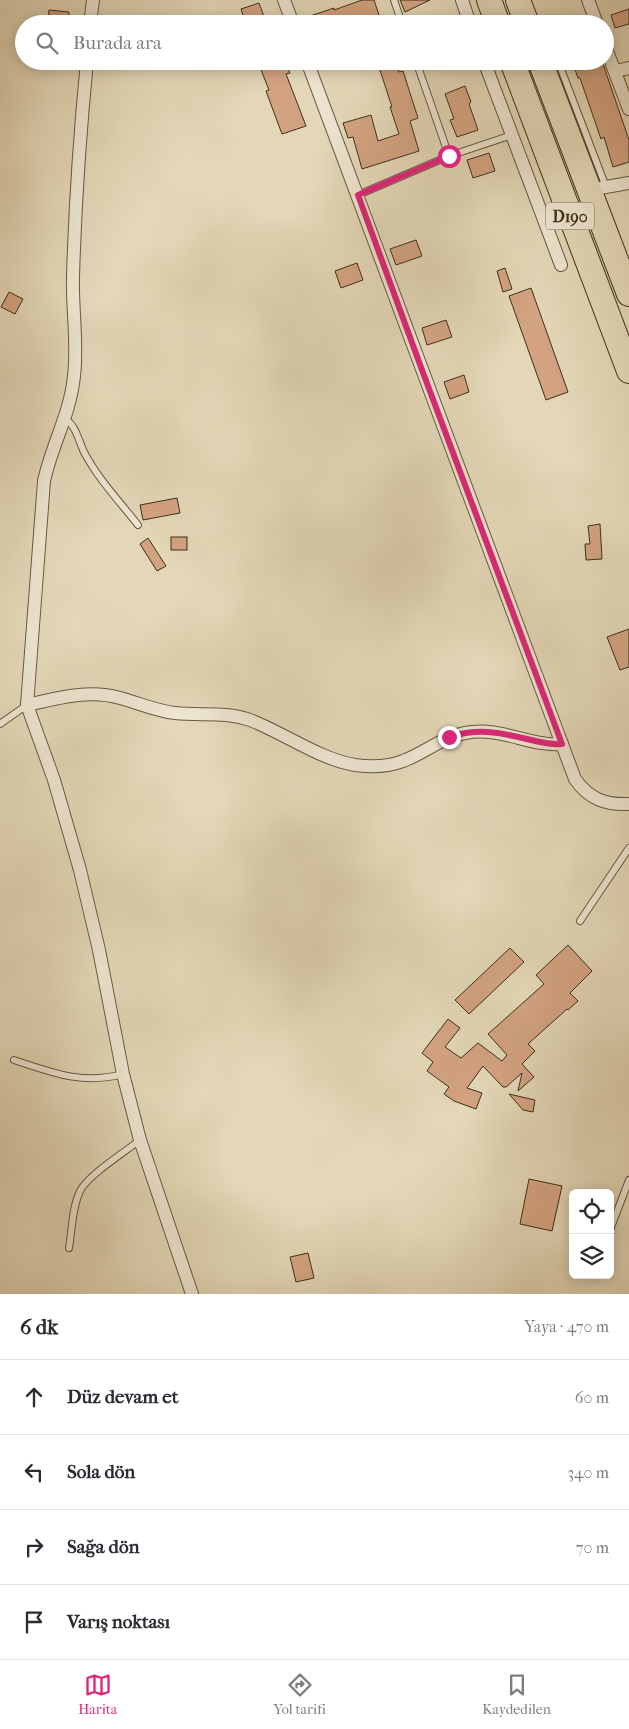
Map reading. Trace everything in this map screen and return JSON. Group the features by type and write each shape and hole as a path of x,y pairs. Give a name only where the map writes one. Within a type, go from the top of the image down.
{"highway":[{"path":"489,0 495,15"},
{"path":"518,0 524,15"},
{"name":"D190","path":"515,70 629,371"},
{"name":"D190","path":"544,70 597,189 629,294"}],"street":[{"path":"91,15 92,0"},
{"path":"284,0 290,15"},
{"path":"462,0 467,15"},
{"path":"588,0 594,15"},
{"path":"629,68 615,71 629,109"},
{"path":"86,70 75,219 73,284 75,360 72,392 65,419 51,451 44,482 27,705 54,780 80,870 140,1140 192,1294"},
{"path":"310,70 575,779 586,793 594,798 609,804 629,804"},
{"path":"487,70 562,264"},
{"path":"597,189 629,183"},
{"path":"27,705 70,695 92,694 120,698 169,712 232,715 252,721 334,759 364,766 404,761 440,741 467,732 494,731 550,744 562,744"}],"lane":[{"path":"394,0 399,15"},
{"path":"419,70 449,156"},
{"path":"561,70 597,189"},
{"path":"358,195 449,156 512,135"},
{"path":"65,419 71,424 92,466 138,525"},
{"path":"0,724 27,705"},
{"path":"580,921 629,848"},
{"path":"14,1060 69,1077 94,1079 124,1074"},
{"path":"69,1248 77,1200 82,1188 103,1168 140,1140"},
{"path":"614,1219 629,1180"}],"building":[{"path":"362,0 374,0 379,15 313,15 334,8 334,10"},
{"path":"400,0 430,0 405,12"},
{"path":"259,3 263,15 243,15 241,9"},
{"path":"629,9 629,24 615,28 614,15 611,15"},
{"path":"49,10 69,12 69,15 49,15"},
{"path":"261,70 289,70 290,73 286,74 306,126 282,134 266,91 269,90"},
{"path":"380,70 403,71 418,118 410,121 419,151 362,169 353,137 348,138 343,123 371,115 378,141 399,134 390,107 392,107"},
{"path":"575,70 605,70 629,140 629,162 613,167 604,137 601,139 580,78 578,78"},
{"path":"465,86 478,130 457,137 450,120 454,119 445,94"},
{"path":"489,153 495,171 473,178 467,160"},
{"path":"416,240 422,256 396,265 390,249"},
{"path":"357,263 363,280 341,288 335,271"},
{"path":"505,268 512,289 503,292 497,271"},
{"path":"531,288 568,392 546,400 509,296"},
{"path":"9,292 23,299 15,314 1,307"},
{"path":"446,320 452,337 427,345 422,328"},
{"path":"464,375 469,392 450,399 444,382"},
{"path":"177,498 180,513 143,520 140,505"},
{"path":"600,524 602,559 586,560 585,544 590,544 588,526"},
{"path":"171,537 187,537 187,550 171,550"},
{"path":"148,538 166,566 157,571 140,544"},
{"path":"629,629 629,667 620,670 607,637"},
{"path":"568,945 592,971 570,993 578,1001 528,1044 535,1051 522,1064 534,1077 518,1091 522,1073 506,1087 503,1087 483,1066 467,1088 482,1093 476,1109 454,1101 444,1094 449,1087 427,1071 433,1062 422,1053 448,1019 460,1028 445,1047 461,1058 478,1043 502,1061 507,1055 488,1034 544,984 536,975"},
{"path":"510,948 524,962 469,1014 455,1000"},
{"path":"509,1094 535,1100 533,1112 523,1110"},
{"path":"529,1179 562,1186 552,1231 520,1224"},
{"path":"308,1253 314,1278 296,1282 290,1257"}],"route":[{"path":"449,156 358,195 562,744 555,745 494,731 467,732 449,737"}]}
